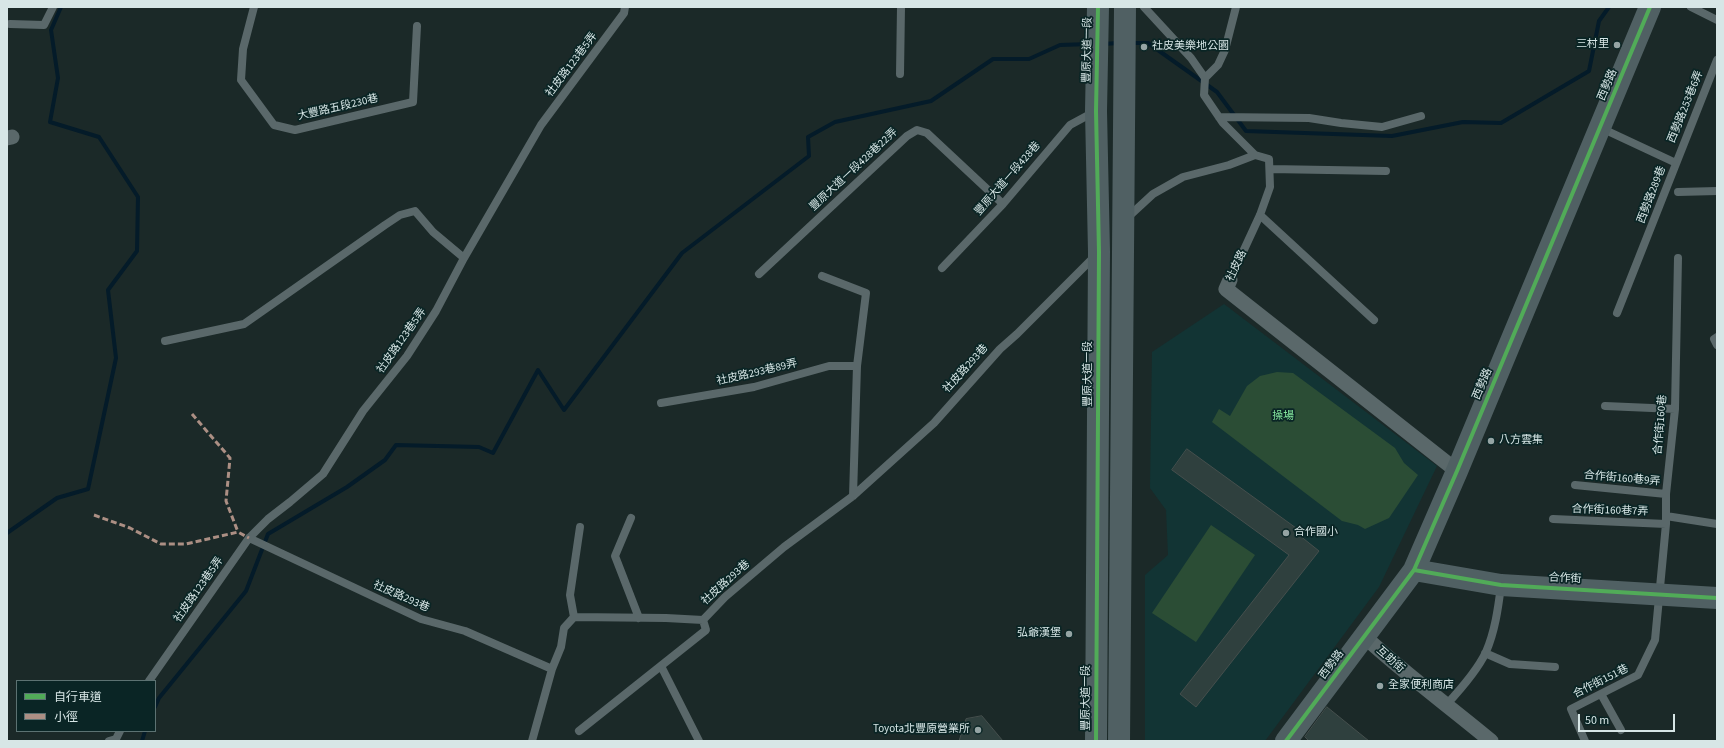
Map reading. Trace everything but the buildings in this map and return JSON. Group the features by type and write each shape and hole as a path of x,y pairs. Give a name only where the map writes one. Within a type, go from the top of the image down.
{"street":[{"name":"豐原大道一段","path":"1098,7 1096,111 1111,237 1119,741"},
{"name":"豐原大道一段","path":"1096,741 1111,237 1125,7"},
{"name":"西勢路","path":"1286,741 1414,570 1457,471 1650,7"},
{"name":"社皮路","path":"1230,280 1226,289 1457,471"},
{"name":"合作街","path":"1414,570 1501,585 1660,593 1717,598"},
{"name":"互助街","path":"1365,637 1392,663 1447,704 1491,741"}],"lane":[{"path":"10,24 44,25 53,7"},
{"name":"大豐路五段230巷","path":"254,7 243,49 241,80 274,125 295,130 413,102 418,26"},
{"name":"社皮路123巷5弄","path":"150,680 249,538 268,519 323,474 363,411 408,356 436,311 464,258 541,125 602,44 624,13 625,7"},
{"path":"900,7 900,74"},
{"path":"1144,7 1191,58 1205,78 1204,95 1219,117 1255,155 1269,159 1270,169 1386,171"},
{"path":"1205,78 1218,66 1223,55 1233,23 1236,7"},
{"path":"1691,7 1717,20"},
{"name":"西勢路253巷6弄","path":"1676,163 1717,60"},
{"name":"豐原大道一段428巷","path":"942,268 1003,204 1070,125 1096,111"},
{"path":"1219,117 1309,118 1382,127 1421,116"},
{"name":"西勢路289巷","path":"1600,128 1676,163 1617,313"},
{"name":"豐原大道一段428巷22弄","path":"759,274 907,136 917,130 927,133 1003,204"},
{"name":"社皮路293巷","path":"574,617 703,620 725,597 784,547 853,496 934,423 1000,348 1017,334 1153,194 1183,176 1229,165 1255,155"},
{"name":"社皮路","path":"1230,280 1260,215 1270,187 1270,169"},
{"path":"1678,192 1717,192"},
{"path":"165,341 244,324 385,225 400,215 415,210 433,232 464,258"},
{"path":"1260,215 1374,320"},
{"name":"合作街160巷","path":"1660,593 1666,520 1666,494 1675,409 1678,258"},
{"path":"822,276 866,293 857,366 853,496"},
{"path":"1717,337 1714,339 1717,346"},
{"name":"社皮路293巷89弄","path":"661,403 754,387 829,366 857,366"},
{"path":"1605,406 1675,409"},
{"name":"合作街160巷9弄","path":"1575,485 1666,494"},
{"path":"631,518 615,556 639,618"},
{"name":"合作街160巷7弄","path":"1553,519 1666,520 1717,524"},
{"path":"532,741 552,669 561,646 564,628 574,617 570,595 580,527"},
{"name":"社皮路293巷","path":"249,538 421,619 465,631 552,669"},
{"path":"1447,704 1460,691 1485,653 1496,623 1501,585"},
{"name":"合作街151巷","path":"1585,741 1571,709 1638,675 1655,640 1660,593"},
{"name":"社皮路293巷","path":"579,731 706,630 703,620"},
{"path":"1485,653 1510,664 1554,667"},
{"path":"661,666 698,741"},
{"path":"1601,694 1621,730"}],"shaded area":[{"name":"合作國小","path":"1224,304 1437,466 1379,587 1265,741 1145,741 1145,575 1168,555 1166,510 1150,488 1152,352"}],"green space":[{"name":"操場","path":"1277,372 1293,373 1395,448 1404,463 1418,475 1389,518 1365,529 1358,525 1342,521 1212,422 1219,409 1230,416 1247,386 1260,376"},
{"path":"1211,525 1255,555 1196,642 1152,613"}],"waterway":[{"path":"7,533 57,498 88,489 116,358 108,290 137,251 138,197 99,137 50,122 58,78 51,30 61,7"},
{"path":"1131,43 1148,43 1217,92 1246,131 1392,136 1463,122 1501,123 1589,71 1599,21 1609,7"},
{"path":"1103,44 1118,43"},
{"path":"156,705 159,698 246,591 268,534 347,487 385,460 396,445 479,447 493,453 538,370 564,410 682,253 809,156 808,137 835,122 931,101 993,59 1029,59 1060,45 1090,44"},
{"path":"142,741 145,732"}],"marked path":[{"path":"192,414 230,458 226,501 238,532"},
{"path":"94,515 130,528 161,544 186,544 238,532 249,538"}],"cycle path":[{"path":"1096,741 1099,252 1096,111 1098,7"},
{"path":"1286,741 1414,570 1457,471 1650,7"},
{"path":"1414,570 1501,585 1717,598"}],"place":[{"name":"三村里","path":"1617,45"},
{"name":"社皮美樂地公園","path":"1144,47"},
{"name":"八方雲集","path":"1491,441"},
{"name":"合作國小","path":"1286,533"},
{"name":"弘爺漢堡","path":"1069,634"},
{"name":"全家便利商店","path":"1380,686"},
{"name":"Toyota北豐原營業所","path":"978,730"}]}
